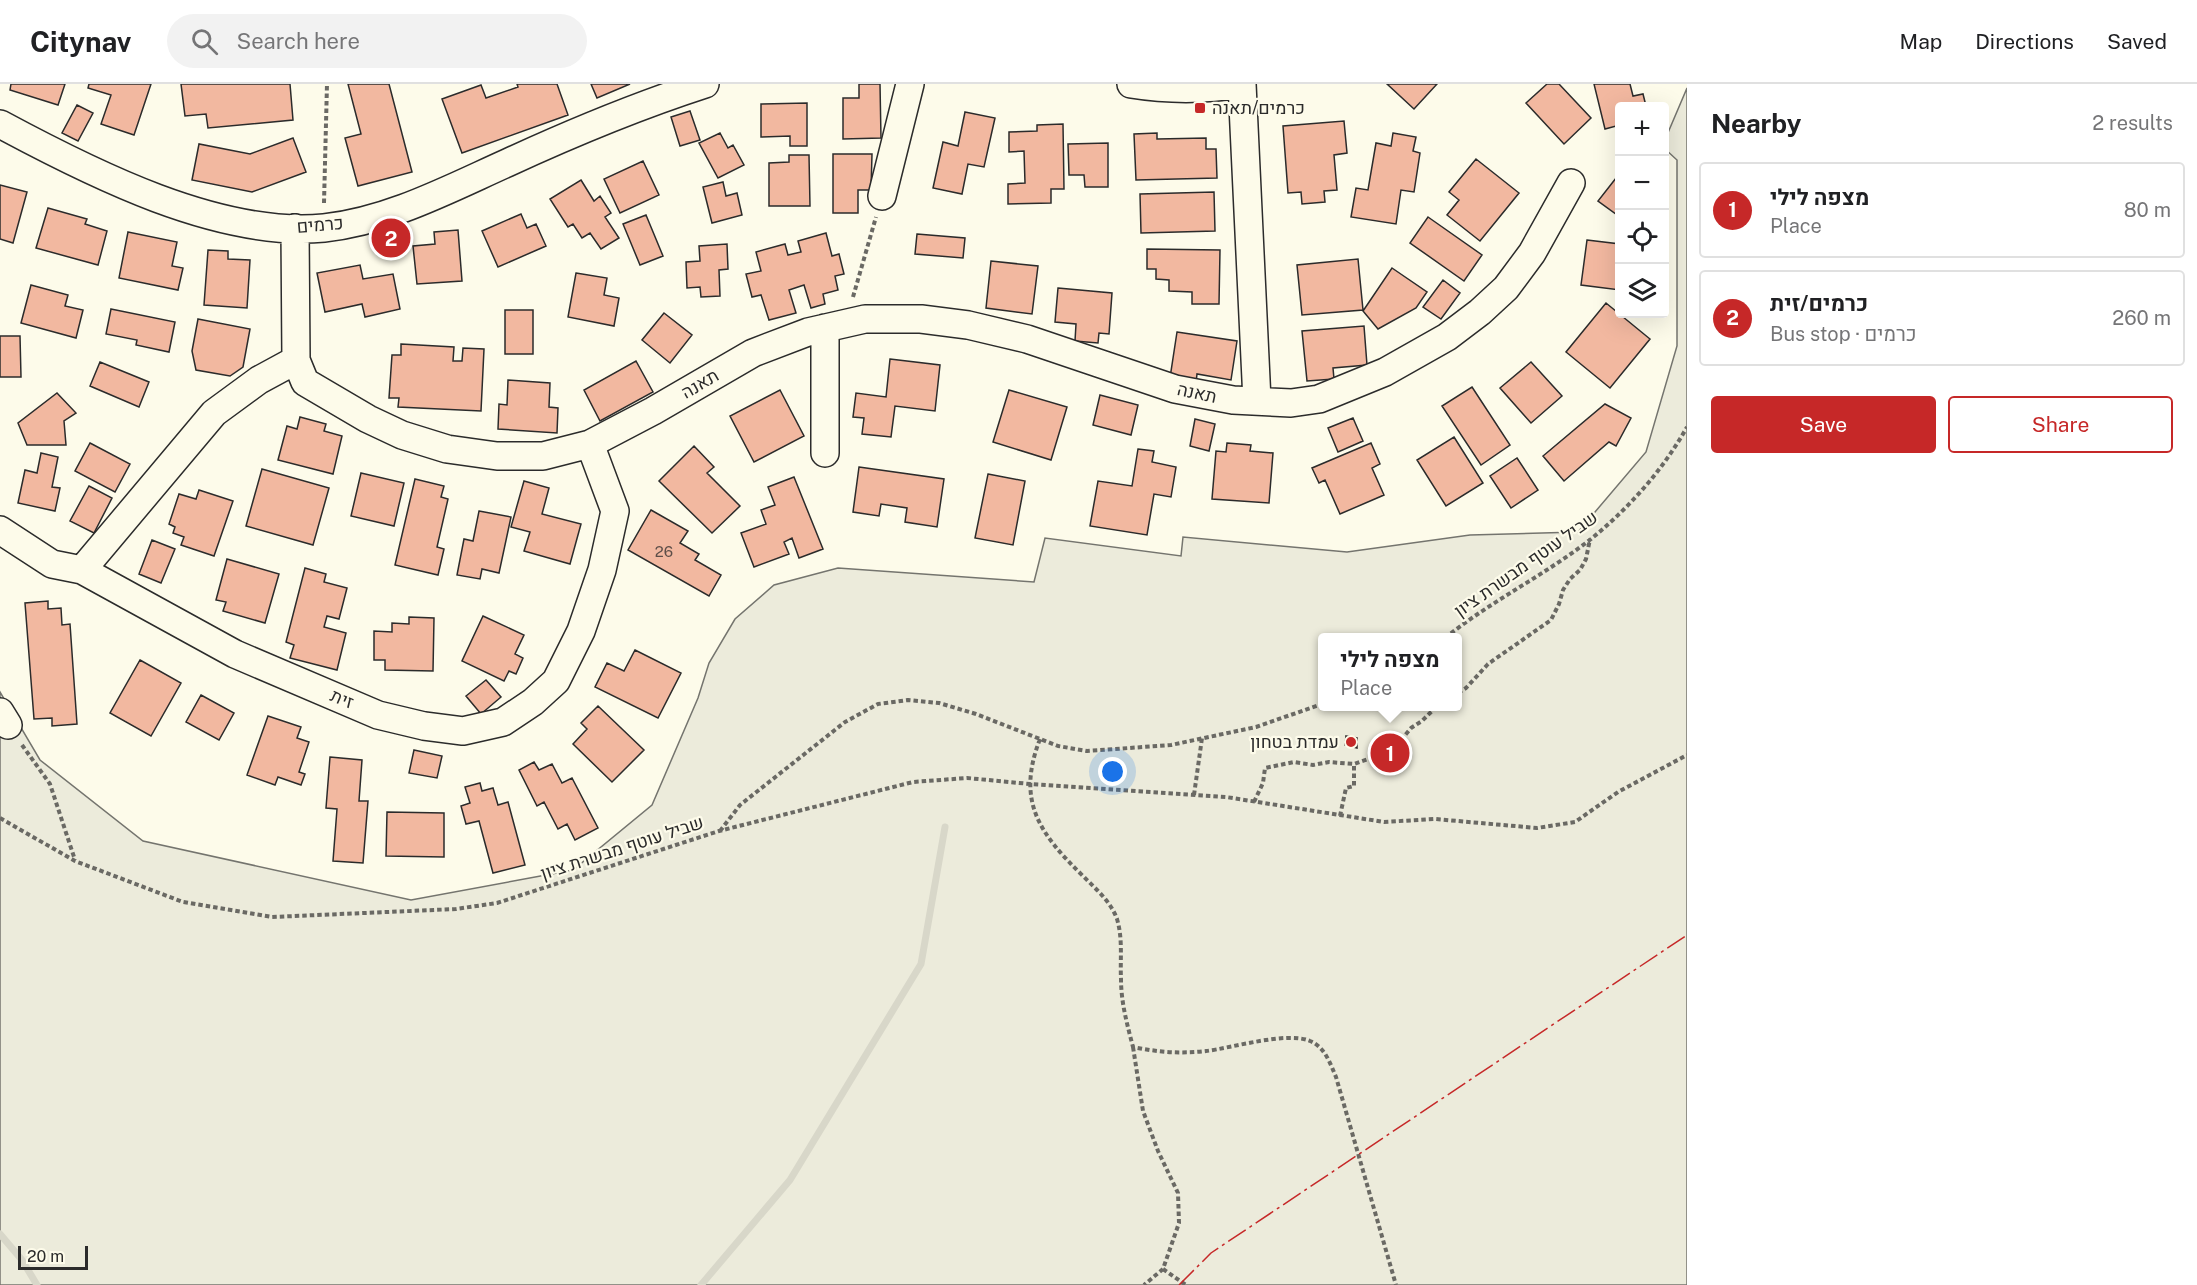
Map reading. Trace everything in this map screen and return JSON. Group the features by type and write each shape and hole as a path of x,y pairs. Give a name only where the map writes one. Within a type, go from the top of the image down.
{"street":[{"name":"כרמים","path":"0,124 106,178 185,208 231,220 295,228 324,228 364,220 416,204 652,101 705,84"},
{"path":"882,196 910,84"},
{"path":"1131,84 1157,88 1214,88 1241,84 1257,401"},
{"name":"תאנה","path":"295,228 296,360 305,382 368,419 402,435 447,449 497,456 543,456 590,444 653,411 753,353 808,332 865,319 921,319 968,325 1027,339 1175,389 1233,400 1291,403 1319,399 1385,372 1447,337 1480,312 1506,288 1532,253 1571,183"},
{"path":"825,453 835,326"},
{"path":"82,570 214,413 259,380 296,360"},
{"name":"זית","path":"0,530 52,564 82,570 235,654 378,715 424,726 463,730 502,722 533,702 556,681 581,631 602,570 615,512 590,444"}],"path":[{"path":"324,228 327,84"},
{"path":"835,326 882,196"},
{"name":"שביל עוטף מבשרת ציון","path":"1452,633 1590,539 1621,512 1656,475 1687,427"},
{"path":"1462,690 1488,664 1551,620 1563,590 1586,559 1590,539"},
{"name":"שביל עוטף מבשרת ציון","path":"0,818 75,861 183,902 272,917 456,909 497,903 719,831 740,805 845,722 878,704 909,700 939,703 976,714 1058,746 1087,751 1171,745 1256,727 1318,706"},
{"path":"1254,802 1263,783 1265,768 1294,762 1313,765 1329,762 1354,764 1386,753 1432,711"},
{"path":"4,718 50,784 75,861"},
{"path":"1194,795 1202,738"},
{"path":"1040,739 1034,755 1030,800 1034,813 1046,832 1067,860 1110,904 1117,920 1122,948 1123,1010 1133,1047 1143,1111 1158,1151 1178,1193 1179,1223 1163,1269 1144,1285"},
{"path":"719,831 914,782 967,778 1194,795 1384,822 1435,819 1537,828 1575,822 1618,792 1687,755"},
{"path":"1340,816 1346,788 1354,786 1354,764"},
{"path":"1133,1047 1162,1053 1204,1052 1286,1038 1310,1041 1325,1051 1336,1077 1396,1285"},
{"path":"1163,1269 1186,1285"}],"shaded area":[{"path":"1687,88 1687,1285 0,1285 0,692 40,760 143,841 411,900 573,870 652,805 698,698 709,663 735,619 774,585 838,568 1034,582 1045,538 1181,556 1183,537 1347,552 1470,535 1578,532 1646,452 1677,346 1677,160 1669,153 1669,130"}],"building":[{"path":"11,84 65,84 58,105 10,90"},
{"path":"89,84 151,84 134,135 101,124 111,95 88,88"},
{"path":"181,84 290,84 293,120 208,128 206,114 185,116"},
{"path":"348,84 389,84 412,172 358,186 345,138 361,134"},
{"path":"517,84 557,84 568,115 462,153 442,99 481,85 486,98 518,87"},
{"path":"591,84 630,84 597,98"},
{"path":"859,84 880,84 881,138 843,139 843,98 859,98"},
{"path":"1387,84 1437,84 1414,109"},
{"path":"1547,84 1559,84 1591,118 1564,144 1526,103"},
{"path":"1594,84 1630,84 1633,96 1643,94 1645,102 1615,102 1615,126 1605,129"},
{"path":"807,103 807,146 790,146 790,136 761,137 761,104"},
{"path":"77,105 93,113 78,141 62,133"},
{"path":"690,111 700,140 680,146 671,117"},
{"path":"965,112 995,118 984,167 968,164 962,194 933,188 943,142 958,146"},
{"path":"1344,121 1347,153 1334,155 1337,190 1324,191 1325,202 1302,204 1301,192 1288,193 1283,126"},
{"path":"1063,124 1064,189 1051,189 1051,203 1008,204 1008,184 1025,183 1024,151 1009,152 1009,132 1037,131 1037,125"},
{"path":"720,133 728,148 733,145 744,165 718,178 699,143"},
{"path":"1157,133 1157,139 1206,138 1206,149 1216,149 1217,178 1136,180 1134,134"},
{"path":"1393,133 1416,137 1413,151 1420,153 1414,192 1401,190 1396,224 1351,217 1356,188 1368,190 1376,143 1391,146"},
{"path":"293,138 306,172 252,192 192,180 199,144 250,154"},
{"path":"1108,143 1108,187 1085,187 1084,175 1069,175 1068,144"},
{"path":"833,154 872,154 871,190 858,190 858,213 833,213"},
{"path":"789,155 809,155 810,206 769,206 769,163 789,162"},
{"path":"1476,159 1519,193 1480,241 1447,215 1459,200 1449,192"},
{"path":"643,161 659,195 620,213 604,179"},
{"path":"1615,179 1615,213 1598,201"},
{"path":"581,180 594,201 600,196 611,213 605,217 619,238 601,249 590,233 582,238 573,224 568,227 550,199"},
{"path":"723,182 726,196 737,193 742,215 712,223 703,187"},
{"path":"0,185 27,192 13,243 0,239"},
{"path":"1214,192 1215,231 1141,233 1140,194"},
{"path":"48,208 87,219 85,224 107,231 98,265 36,248"},
{"path":"521,214 527,228 536,224 546,246 498,267 482,231"},
{"path":"646,215 663,256 640,265 623,224"},
{"path":"1428,217 1482,255 1464,281 1410,243"},
{"path":"458,230 462,281 417,284 413,246 435,244 434,232"},
{"path":"128,232 177,242 172,266 183,268 178,290 119,278"},
{"path":"826,233 832,256 839,254 844,274 835,276 838,290 823,294 825,304 811,308 804,285 789,290 796,313 769,320 761,295 752,297 746,274 761,271 756,252 785,244 788,255 801,252 798,241"},
{"path":"917,234 965,238 963,258 915,254"},
{"path":"1587,240 1615,243 1615,289 1581,285"},
{"path":"727,244 728,269 719,270 720,296 701,297 700,287 687,288 686,262 700,261 699,246"},
{"path":"1147,249 1220,250 1219,304 1192,304 1192,292 1169,291 1169,280 1156,279 1156,269 1147,269"},
{"path":"208,250 228,251 228,259 250,260 247,308 204,305"},
{"path":"1358,259 1363,310 1302,315 1297,265"},
{"path":"991,261 1038,266 1032,314 986,308"},
{"path":"360,265 363,279 393,274 400,309 365,317 362,304 325,312 317,273"},
{"path":"1392,268 1427,292 1416,308 1378,329 1363,311"},
{"path":"576,273 607,278 604,295 619,298 614,326 568,317"},
{"path":"1443,280 1460,293 1441,319 1423,307"},
{"path":"31,285 68,295 65,306 83,310 76,338 21,323"},
{"path":"1058,288 1112,293 1109,334 1099,333 1098,343 1075,341 1076,324 1055,322"},
{"path":"1606,303 1615,310 1615,318 1624,318 1650,339 1610,388 1566,352"},
{"path":"111,309 175,322 169,352 136,345 137,340 106,334"},
{"path":"505,310 533,310 533,354 505,354"},
{"path":"664,313 692,335 670,363 642,340"},
{"path":"198,319 250,329 243,367 230,376 196,370 192,351"},
{"path":"1364,326 1367,365 1333,368 1334,379 1307,381 1302,331"},
{"path":"1177,332 1237,341 1231,380 1197,374 1196,383 1170,378"},
{"path":"0,336 20,336 21,377 0,377"},
{"path":"401,344 454,347 453,361 462,361 463,348 484,349 481,411 398,407 399,398 389,398 392,355 401,355"},
{"path":"890,359 940,365 935,411 895,406 891,437 862,434 864,418 853,417 856,393 886,397"},
{"path":"636,361 653,392 600,421 584,390"},
{"path":"100,362 149,382 139,407 90,386"},
{"path":"1531,362 1562,396 1531,423 1500,388"},
{"path":"508,380 550,383 549,407 558,408 557,433 498,429 499,404 507,405"},
{"path":"1472,387 1510,445 1481,465 1442,406"},
{"path":"780,390 804,436 754,462 730,416"},
{"path":"1009,390 1067,407 1051,460 993,442"},
{"path":"57,393 76,413 64,421 66,445 27,445 18,423"},
{"path":"1100,395 1138,405 1131,435 1093,425"},
{"path":"1605,404 1631,418 1616,446 1609,442 1564,481 1543,456"},
{"path":"300,417 326,424 324,431 342,436 333,474 278,460 287,426 297,429"},
{"path":"1353,418 1363,441 1338,452 1328,428"},
{"path":"1195,419 1215,424 1209,451 1190,446"},
{"path":"1454,437 1483,483 1446,506 1417,460"},
{"path":"90,443 130,464 115,492 75,471"},
{"path":"1227,443 1251,445 1250,451 1273,453 1269,503 1212,499 1216,451 1226,452"},
{"path":"1371,443 1380,464 1372,468 1384,495 1340,514 1325,480 1319,483 1312,468"},
{"path":"694,446 714,467 707,473 740,506 712,533 659,481"},
{"path":"1138,449 1154,451 1152,462 1176,467 1171,497 1154,494 1147,535 1090,526 1098,481 1132,486"},
{"path":"41,453 58,457 52,487 60,488 55,511 18,503 25,470 37,473"},
{"path":"1517,458 1538,490 1511,508 1490,476"},
{"path":"859,467 944,479 937,527 905,522 907,508 881,504 879,516 853,512"},
{"path":"262,469 329,488 313,545 246,526"},
{"path":"361,473 404,483 394,526 351,516"},
{"path":"988,474 1025,481 1013,545 975,538"},
{"path":"794,477 823,549 799,558 792,538 784,542 789,554 754,567 741,533 766,524 761,510 775,505 768,487"},
{"path":"415,479 444,486 441,497 448,499 437,547 444,549 438,575 395,565"},
{"path":"524,481 549,488 542,514 581,524 570,564 524,551 530,532 511,527"},
{"path":"89,486 112,498 94,533 70,521"},
{"path":"199,490 233,501 214,556 181,545 184,537 173,533 175,527 169,524 179,494 196,499"},
{"path":"651,510 688,531 680,543 699,554 695,560 721,575 709,596 628,550"},
{"path":"479,511 511,517 499,573 482,569 480,579 457,575 464,539 473,541"},
{"path":"152,540 175,549 161,583 139,574"},
{"path":"227,559 279,574 265,623 223,611 226,602 216,600"},
{"path":"305,568 326,574 324,582 347,588 339,619 327,616 324,627 346,633 337,670 290,658 294,645 286,642"},
{"path":"48,601 48,609 61,608 62,625 70,624 77,724 52,726 52,718 34,719 25,603"},
{"path":"483,616 524,635 515,654 523,658 516,674 509,671 504,681 462,661"},
{"path":"409,617 434,618 433,671 385,670 385,660 374,660 374,631 392,632 392,623 409,624"},
{"path":"635,650 681,673 658,718 595,687 607,663 624,671"},
{"path":"140,660 181,683 151,736 110,713"},
{"path":"486,680 501,697 481,714 466,696"},
{"path":"201,695 234,713 219,740 186,722"},
{"path":"598,706 644,750 612,782 573,744 587,729 581,723"},
{"path":"268,716 301,727 297,738 309,742 299,772 305,774 301,785 278,777 275,785 247,775"},
{"name":"עמדת בטחון","path":"1346,736 1357,738 1357,748 1345,745"},
{"path":"414,750 442,756 437,778 409,773"},
{"path":"330,757 362,760 359,801 368,801 363,863 333,861 337,809 326,808"},
{"path":"534,762 539,770 552,764 562,783 572,778 598,828 575,840 567,824 558,829 544,802 537,806 519,770"},
{"path":"480,783 482,791 493,788 498,805 508,802 525,865 493,873 479,821 466,824 461,806 470,803 465,787"},
{"path":"387,812 444,813 444,857 386,856"}],"waterway":[{"path":"701,1285 790,1180 921,964 945,827"},
{"path":"0,1234 22,1260 37,1285"}],"power":[{"path":"1179,1285 1211,1253 1687,935"}],"place":[{"name":"כרמים/תאנה","path":"1200,108"},
{"name":"כרמים/זית","path":"391,238"},
{"name":"עמדת בטחון","path":"1351,742"},
{"name":"מצפה לילי","path":"1390,753"}]}
